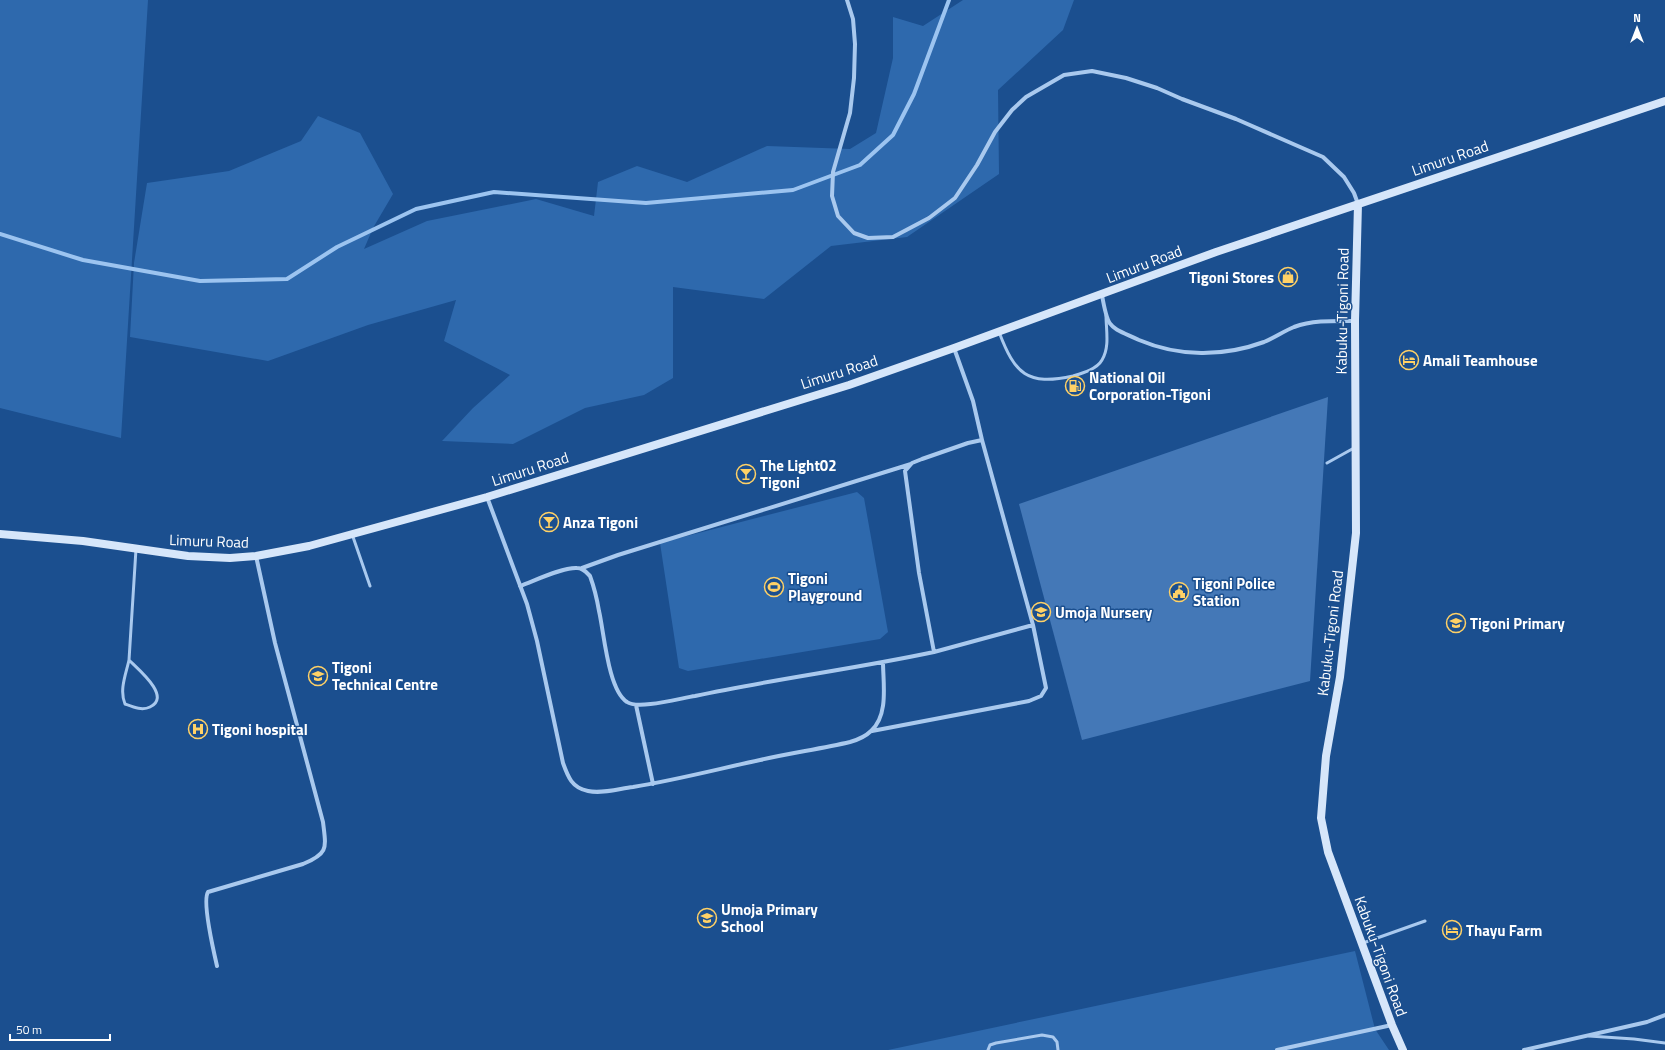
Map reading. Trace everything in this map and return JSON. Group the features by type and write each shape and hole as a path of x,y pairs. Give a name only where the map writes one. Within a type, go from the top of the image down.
{"main road":[{"name":"Limuru Road","path":"0,534 83,541 188,556 230,558 256,556 310,546 487,497 849,384 1102,295 1216,252 1665,101"},
{"name":"Kabuku-Tigoni Road","path":"1358,204 1355,321 1356,533 1340,677 1326,756 1322,818 1328,852 1392,1025 1403,1050"}],"street":[{"path":"847,0 853,19 855,44 854,78 850,113 834,172 832,196 838,216 854,233 868,238 893,237 929,218 955,198 977,165 995,132 1012,110 1026,97 1064,75 1092,71 1126,78 1157,88 1182,99 1205,106 1323,157 1344,177 1354,193 1358,204"},
{"path":"1102,295 1106,315 1115,330 1165,349 1187,353 1223,352 1264,341 1295,326 1322,321 1355,321"},
{"path":"872,731 1029,701 1041,696 1046,688 1033,625 982,440 973,400 954,348"},
{"path":"520,586 571,568 582,568 618,555 912,463 968,443 982,440"},
{"path":"912,463 905,471 906,484 919,573 934,652"},
{"path":"487,497 520,586 537,641 563,763 570,780 582,789 597,792 653,784 863,737 872,731 878,724 882,712 883,662"},
{"path":"217,966 205,895 208,892 303,864 317,858 325,848 323,822 275,644 256,556"},
{"path":"582,568 590,576 599,610 607,656 616,687 620,695 627,703 636,705 842,670 934,652 1033,625"},
{"path":"636,705 653,784"},
{"path":"1524,1050 1647,1022 1665,1015"},
{"path":"1277,1050 1392,1025"}],"lane":[{"path":"998,331 1009,356 1023,373 1033,378 1046,380 1060,379 1077,375 1097,366 1103,360 1107,343 1106,315"},
{"path":"1327,463 1356,448"},
{"path":"352,534 370,586"},
{"path":"130,660 151,682 156,690 156,702 151,707 144,709 133,708 125,704 122,697 130,660 136,549"},
{"path":"1361,943 1424,921"},
{"path":"988,1050 990,1045 996,1043 1042,1036 1053,1037 1057,1042 1058,1050"},
{"path":"1587,1036 1634,1039 1665,1043"}],"shaded area":[{"path":"0,0 148,0 121,438 0,408"},
{"path":"963,0 1074,0 1063,30 998,90 999,174 907,237 831,246 764,299 673,287 673,378 644,395 585,408 513,444 442,441 473,408 510,375 444,341 456,300 368,325 268,361 130,337 134,263 147,183 229,171 301,141 318,116 360,133 393,194 373,228 364,249 427,221 536,199 594,216 598,182 637,166 687,182 767,146 850,149 876,133 893,58 893,17 923,26"},
{"name":"Tigoni Playground","path":"857,492 864,498 888,632 880,639 688,671 679,668 660,543"},
{"path":"1355,951 1375,1029 1389,1050 888,1050"}],"building":[{"name":"Tigoni Police Station","path":"1328,397 1310,681 1082,740 1019,504"}],"waterway":[{"path":"0,234 83,260 200,281 287,279 337,247 416,209 494,192 646,203 793,190 860,165 893,135 914,94 949,0"}],"place":[{"name":"Tigoni Stores","path":"1288,277"},
{"name":"Amali Teamhouse","path":"1409,360"},
{"name":"National Oil Corporation-Tigoni","path":"1075,386"},
{"name":"The Light02 Tigoni","path":"746,474"},
{"name":"Anza Tigoni","path":"549,522"},
{"name":"Tigoni Playground","path":"774,587"},
{"name":"Tigoni Police Station","path":"1179,592"},
{"name":"Umoja Nursery","path":"1041,612"},
{"name":"Tigoni Primary","path":"1456,623"},
{"name":"Tigoni Technical Centre","path":"318,676"},
{"name":"Tigoni hospital","path":"198,729"},
{"name":"Umoja Primary School","path":"707,918"},
{"name":"Thayu Farm","path":"1452,930"}]}
